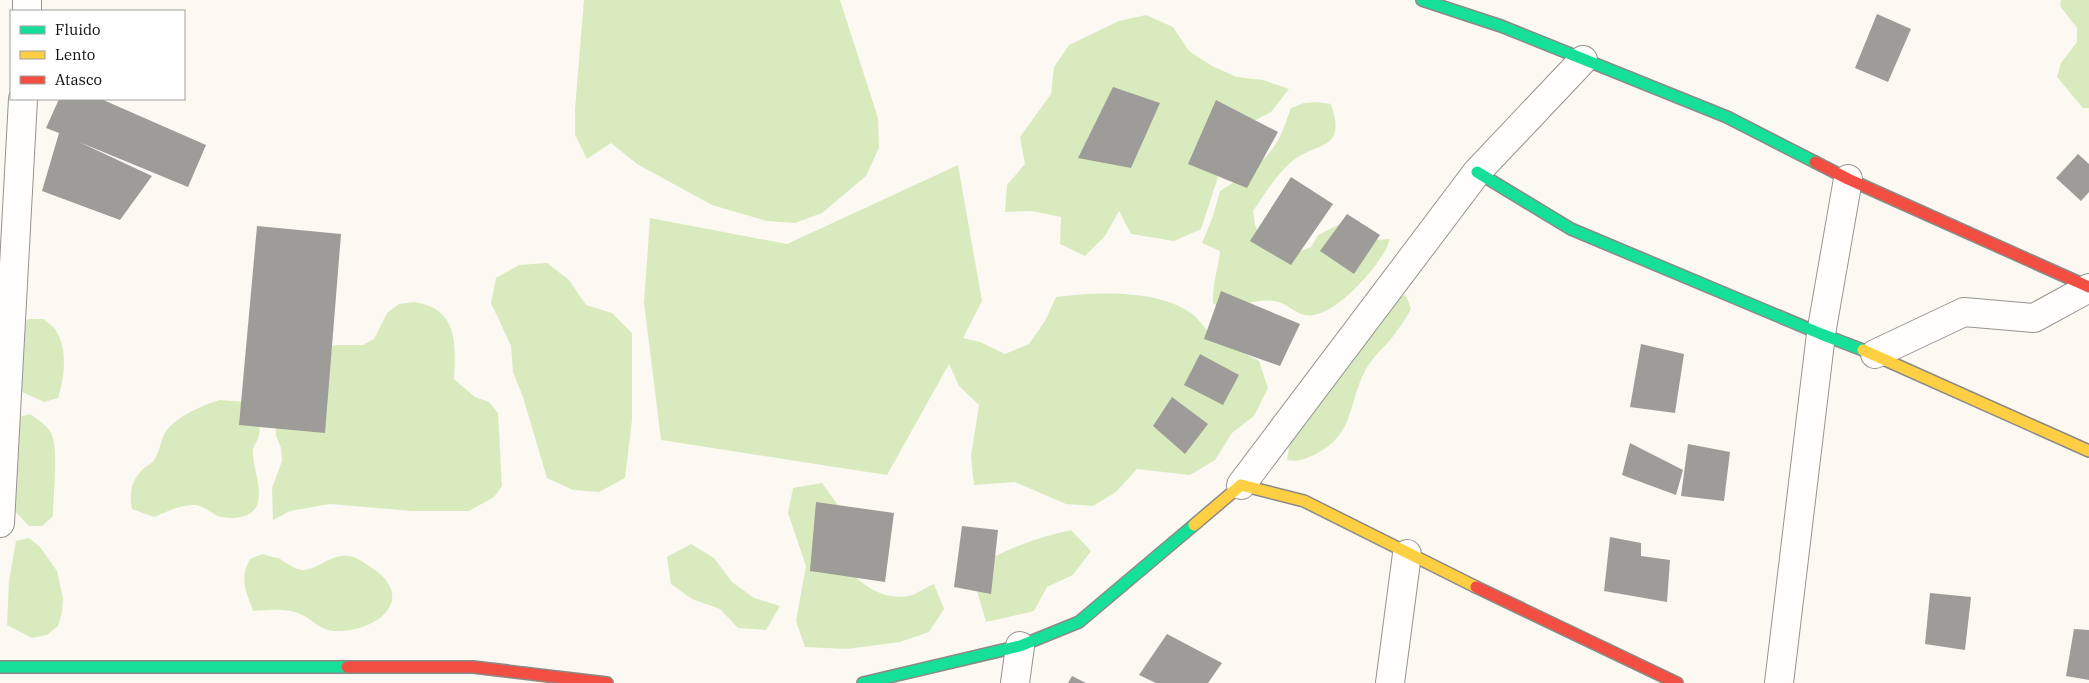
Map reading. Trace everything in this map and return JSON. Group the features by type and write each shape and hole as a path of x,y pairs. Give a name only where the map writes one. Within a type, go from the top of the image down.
{"street":[{"path":"1422,0 1501,26 1727,117 1848,180 2089,288"},
{"path":"863,683 1020,646 1079,622 1241,485 1477,172 1583,60"},
{"path":"0,523 10,142 23,100"},
{"path":"1477,172 1571,229 1821,334 1875,354 2089,451"},
{"path":"1779,683 1821,334 1848,180"},
{"path":"1875,354 1964,312 2034,318 2089,288"},
{"path":"1241,485 1304,500 1407,554 1677,683"},
{"path":"1390,683 1407,554"},
{"path":"1015,683 1020,646"},
{"path":"0,667 472,675 607,683"}],"green space":[{"path":"584,0 840,0 878,118 879,148 866,176 822,213 795,223 767,221 712,205 637,164 611,143 587,159 575,135 575,109"},
{"path":"2061,0 2089,0 2089,108 2083,108 2057,77 2061,63 2077,42 2077,28 2060,6"},
{"path":"1146,15 1173,27 1189,51 1212,66 1237,77 1263,80 1289,89 1271,112 1246,125 1219,174 1201,229 1174,241 1131,234 1119,211 1105,236 1085,256 1060,244 1061,217 1032,211 1005,212 1007,185 1025,164 1020,137 1051,94 1054,67 1069,45 1119,21"},
{"path":"1318,102 1331,104 1335,120 1335,131 1332,139 1326,144 1299,157 1284,169 1253,211 1255,225 1261,238 1298,252 1311,247 1318,235 1342,223 1376,240 1390,239 1386,250 1359,285 1326,311 1315,315 1305,315 1281,303 1267,300 1225,310 1213,303 1213,290 1220,251 1202,243 1213,216 1220,191 1245,175 1268,155 1281,135 1291,108 1304,103"},
{"path":"958,165 982,301 963,338 980,342 1005,354 1029,344 1045,321 1056,297 1089,294 1125,294 1143,296 1177,305 1194,315 1209,332 1259,361 1268,388 1254,416 1232,433 1215,460 1190,475 1137,469 1116,492 1093,506 1066,504 1015,482 974,485 971,456 979,405 959,386 949,364 887,475 661,440 644,303 650,218 787,244"},
{"path":"547,263 569,280 586,305 612,313 632,333 632,420 625,478 599,492 573,490 547,478 523,397 513,372 511,346 491,303 496,278 519,265"},
{"path":"1406,295 1411,309 1394,335 1365,371 1349,417 1338,437 1329,446 1312,456 1299,460 1287,460 1292,427 1336,375 1347,367 1393,299"},
{"path":"414,302 439,312 447,320 454,341 454,379 475,397 489,402 498,413 502,486 494,497 469,511 412,511 330,504 290,511 273,520 272,488 282,461 281,448 276,436 275,409 323,349 336,345 363,345 374,339 387,313 399,304"},
{"path":"29,319 43,319 55,329 64,354 64,372 58,398 44,402 22,392 15,381 17,326"},
{"path":"220,400 247,402 258,408 260,432 254,446 253,459 259,496 253,511 238,518 227,518 219,516 203,507 190,505 154,517 132,509 131,492 133,483 143,469 155,459 167,430 172,424 187,414 204,405"},
{"path":"30,414 42,422 49,430 55,449 53,516 42,526 29,526 11,507 16,418"},
{"path":"822,483 840,508 841,563 855,577 879,593 898,597 912,595 934,584 944,609 929,632 900,642 847,649 805,647 796,621 806,566 788,513 793,488"},
{"path":"1071,530 1091,551 1073,575 1047,587 1034,611 986,622 971,570 995,556 1019,546"},
{"path":"29,538 40,547 57,571 63,598 58,626 47,635 32,638 7,625 9,581 16,541"},
{"path":"691,544 714,558 732,582 754,598 780,606 766,630 738,628 720,609 692,599 671,584 667,557"},
{"path":"263,554 278,558 302,570 314,568 338,557 345,556 359,559 384,577 391,589 392,599 388,609 380,618 368,625 339,631 326,629 293,611 253,611 246,591 245,573 250,559"}],"building":[{"path":"1877,14 1911,29 1888,82 1855,68"},
{"path":"1113,87 1160,103 1131,168 1078,158"},
{"path":"59,100 103,100 206,145 188,187 79,142 152,176 120,220 42,191 59,133 46,128"},
{"path":"1216,100 1278,132 1247,188 1188,164"},
{"path":"2078,154 2089,164 2089,192 2081,201 2056,178"},
{"path":"1291,177 1333,204 1291,265 1250,241"},
{"path":"1347,214 1380,235 1354,274 1320,251"},
{"path":"257,226 341,234 325,433 239,425"},
{"path":"1221,291 1300,324 1280,366 1204,339"},
{"path":"1641,344 1684,354 1675,413 1630,407"},
{"path":"1200,354 1239,375 1223,405 1184,385"},
{"path":"1172,397 1208,424 1185,454 1153,426"},
{"path":"1630,443 1683,470 1676,495 1622,475"},
{"path":"1688,444 1730,452 1724,501 1681,496"},
{"path":"816,502 894,513 885,582 810,571"},
{"path":"962,526 998,530 991,594 954,587"},
{"path":"1610,537 1641,543 1641,556 1670,560 1667,602 1604,591"},
{"path":"1930,593 1971,597 1965,650 1925,644"},
{"path":"2074,629 2089,630 2089,680 2066,676"},
{"path":"1167,634 1222,663 1208,683 1156,683 1139,675"},
{"path":"1072,676 1086,683 1068,683"}],"traffic: fast":[{"path":"1422,0 1501,26 1727,117 1815,162"},
{"path":"1477,172 1571,229 1863,350"},
{"path":"863,683 1020,646 1079,622 1194,525"},
{"path":"0,667 347,667"}],"traffic: slow":[{"path":"1863,350 2089,451"},
{"path":"1194,525 1241,485 1304,501 1476,587"}],"traffic: jam":[{"path":"1815,162 1848,179 2089,287"},
{"path":"1476,587 1677,683"},
{"path":"347,667 473,667 607,683"}]}
